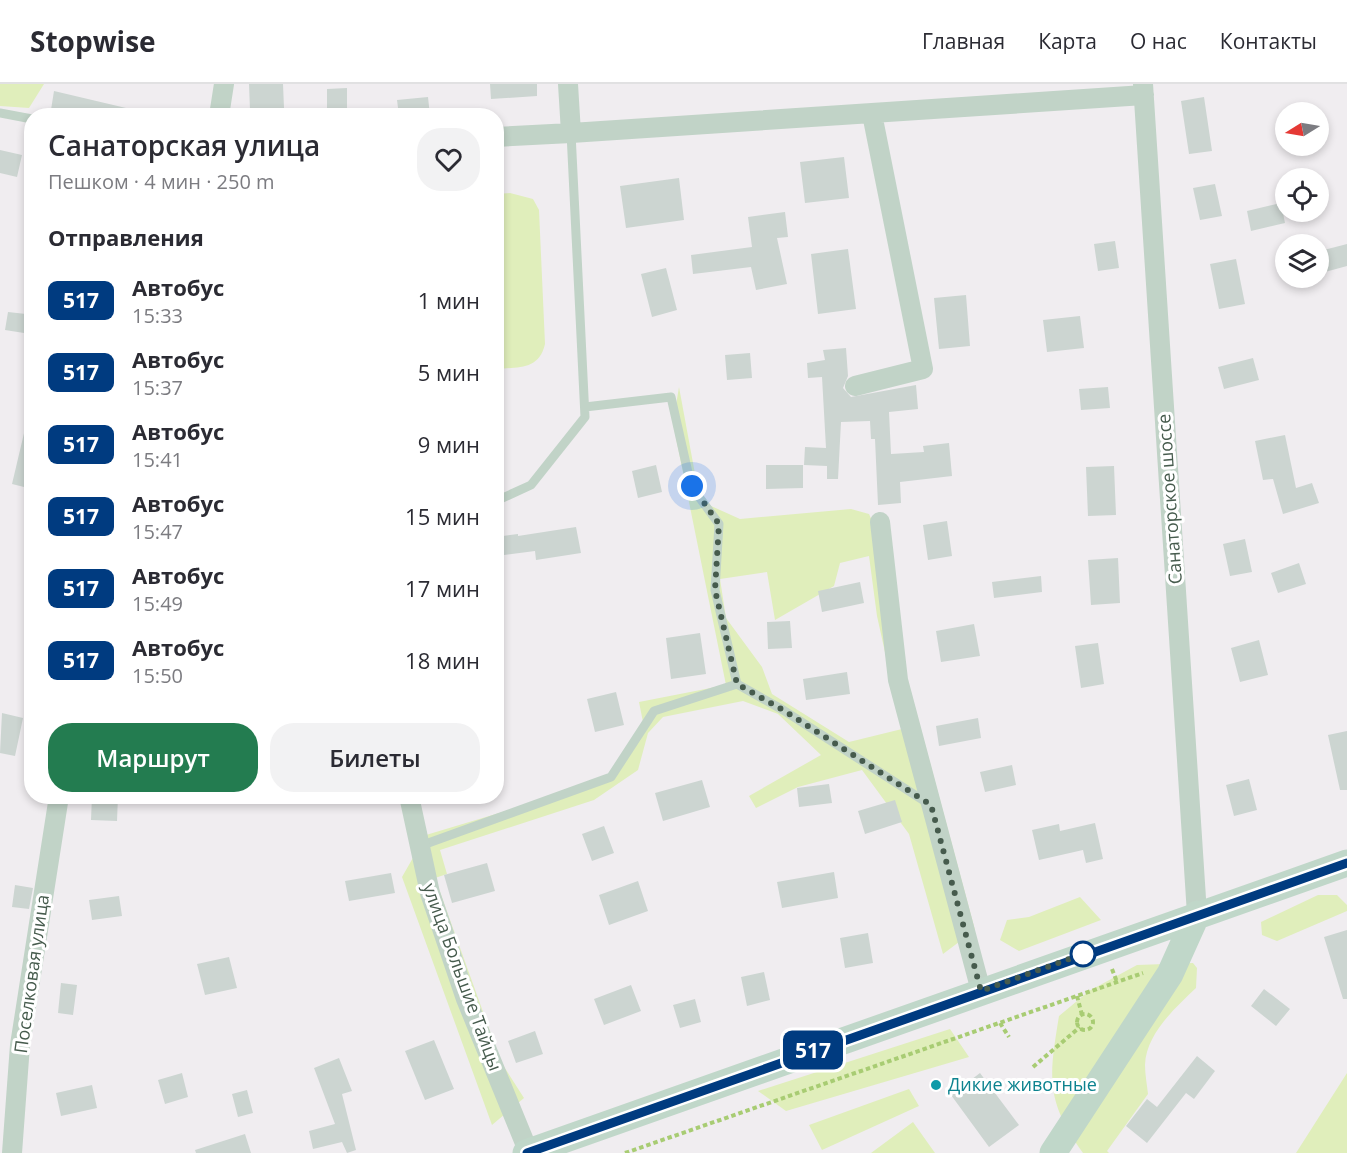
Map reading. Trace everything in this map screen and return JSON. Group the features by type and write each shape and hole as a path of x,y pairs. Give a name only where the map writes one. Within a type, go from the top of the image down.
{"main road":[{"path":"528,1153 1197,914 1347,863"},
{"path":"1063,1149 1170,974 1197,914"}],"street":[{"path":"220,108 224,84"},
{"path":"568,84 571,133"},
{"path":"504,137 872,114 1143,90"},
{"name":"Санаторское шоссе","path":"1143,90 1197,914"},
{"path":"855,386 923,369 872,114"},
{"path":"880,522 898,680 981,991"},
{"name":"Поселковая улица","path":"12,1153 20,1045 58,804"},
{"name":"улица Большие Тайцы","path":"411,804 430,893 466,999 528,1153"}],"lane":[{"path":"0,113 24,118"},
{"path":"504,497 531,485 585,417 571,133"},
{"path":"585,407 671,397 692,486 719,524 715,590 737,684 783,710 931,805"},
{"path":"420,846 611,777 654,711 737,684"}],"path":[{"path":"625,1153 1148,971"},
{"path":"1077,996 1082,1015 1078,1021 1080,1027"},
{"path":"1080,1027 1088,1029 1093,1023 1089,1015 1082,1015"},
{"path":"999,1023 1009,1037"},
{"path":"1033,1067 1080,1027"}],"green space":[{"path":"0,84 44,84 29,108 0,106"},
{"path":"504,193 533,199 539,210 545,344 538,359 533,363 527,366 504,368"},
{"path":"679,387 700,501 740,519 851,509 869,514 893,566 899,648 975,930 943,954 909,834 862,770 798,787 756,808 749,796 821,755 778,714 743,701 663,717 648,733 638,770 594,800 440,850 447,874 435,878 501,1062 524,1098 492,1125 402,877 426,835 609,780 643,722 639,702 726,685 673,423","holes":["869,556 877,616 902,729 849,742 772,694 762,667 726,618 720,579 767,572 775,620 834,586 840,563"]},
{"path":"1318,895 1337,895 1347,905 1347,911 1277,941 1262,935 1261,922"},
{"path":"1080,897 1101,920 1019,951 1000,940 1007,920 1029,917"},
{"path":"1193,963 1197,968 1196,988 1163,1022 1150,1043 1145,1068 1148,1094 1107,1151 1109,1153 1083,1153 1062,1118 1053,1087 1053,1056 1059,1016 1089,991 1137,965"},
{"path":"950,1029 969,1057 786,1111 758,1091"},
{"path":"1347,1073 1347,1153 1296,1153"},
{"path":"909,1089 919,1106 822,1150 809,1125"},
{"path":"913,1122 935,1153 871,1153"}],"building":[{"path":"249,84 283,84 284,108 250,108"},
{"path":"490,84 537,84 537,96 491,99"},
{"path":"347,88 347,108 327,108 327,89"},
{"path":"54,91 126,108 51,108"},
{"path":"428,97 429,108 398,108 397,100"},
{"path":"1204,97 1212,151 1189,154 1181,101"},
{"path":"0,150 22,155 17,177 0,173"},
{"path":"844,157 849,198 805,203 800,162"},
{"path":"679,178 684,220 626,228 620,186"},
{"path":"1215,184 1222,216 1200,220 1193,188"},
{"path":"1275,204 1275,222 1285,223 1251,231 1247,211"},
{"path":"785,212 788,237 777,238 787,284 756,290 751,267 693,274 691,255 752,247 748,217"},
{"path":"1115,241 1119,268 1098,271 1094,244"},
{"path":"1347,244 1347,266 1329,271 1329,249"},
{"path":"848,249 856,309 818,314 811,254"},
{"path":"1236,259 1245,304 1219,309 1210,264"},
{"path":"666,268 677,310 652,317 641,274"},
{"path":"966,295 970,346 939,349 934,298"},
{"path":"8,312 24,314 24,333 5,330"},
{"path":"1080,316 1084,348 1047,352 1043,320"},
{"path":"846,348 848,376 843,388 851,397 916,385 918,409 889,412 891,454 924,452 923,446 949,443 952,476 900,482 901,503 878,505 875,439 871,439 870,421 841,422 838,479 827,479 827,466 804,465 805,447 826,448 822,377 808,378 807,363 825,360 823,350"},
{"path":"750,353 752,378 727,380 725,355"},
{"path":"1253,358 1259,380 1224,389 1218,367"},
{"path":"1108,387 1110,408 1081,410 1079,389"},
{"path":"24,433 24,487 12,484"},
{"path":"1285,435 1296,488 1312,483 1319,503 1283,514 1273,479 1263,480 1255,441"},
{"path":"656,465 662,492 638,498 632,471"},
{"path":"766,465 803,465 803,488 766,489"},
{"path":"1114,466 1116,515 1088,516 1086,467"},
{"path":"947,521 952,556 928,560 923,525"},
{"path":"576,527 581,553 536,560 535,551 504,555 504,536 518,534 518,536"},
{"path":"1245,539 1252,572 1230,576 1223,544"},
{"path":"1118,558 1120,603 1091,605 1088,560"},
{"path":"1299,563 1306,584 1278,593 1271,573"},
{"path":"1041,576 1042,592 994,598 992,582"},
{"path":"860,582 864,603 822,612 818,591"},
{"path":"790,621 792,648 768,649 767,622"},
{"path":"974,624 980,656 941,662 936,631"},
{"path":"700,633 706,674 671,679 666,638"},
{"path":"1259,640 1268,675 1240,682 1231,648"},
{"path":"1098,643 1104,684 1081,688 1075,646"},
{"path":"847,672 850,694 806,700 803,679"},
{"path":"616,692 624,725 595,732 587,699"},
{"path":"2,713 23,718 15,756 0,753"},
{"path":"978,718 981,738 939,746 936,726"},
{"path":"1347,731 1347,790 1340,790 1328,735"},
{"path":"1012,765 1016,785 985,792 980,772"},
{"path":"1249,779 1257,810 1234,816 1226,785"},
{"path":"702,780 710,807 663,821 655,793"},
{"path":"829,784 832,803 799,807 797,788"},
{"path":"895,800 902,822 865,834 858,811"},
{"path":"92,804 118,804 117,821 91,820"},
{"path":"1095,823 1103,859 1086,863 1083,850 1039,860 1032,830 1059,824 1060,831"},
{"path":"604,826 614,853 592,861 582,834"},
{"path":"487,863 495,891 452,903 444,875"},
{"path":"834,872 838,898 782,908 777,882"},
{"path":"391,873 395,893 349,901 345,881"},
{"path":"638,881 648,911 609,925 599,895"},
{"path":"15,885 33,888 29,909 12,907"},
{"path":"119,896 122,916 92,920 89,900"},
{"path":"1347,930 1347,999 1343,999 1324,937"},
{"path":"868,933 873,963 845,968 840,938"},
{"path":"229,957 237,988 205,995 197,964"},
{"path":"764,972 770,1000 747,1006 741,977"},
{"path":"61,983 77,985 73,1015 58,1013"},
{"path":"631,985 641,1011 604,1025 594,999"},
{"path":"1264,989 1290,1009 1276,1026 1251,1006"},
{"path":"695,999 701,1022 680,1028 673,1005"},
{"path":"535,1031 543,1054 516,1063 508,1041"},
{"path":"434,1040 454,1089 425,1100 405,1051"},
{"path":"1197,1056 1215,1071 1194,1099 1186,1093 1147,1143 1126,1126 1147,1099 1157,1107"},
{"path":"339,1058 352,1091 342,1094 356,1150 347,1153 342,1142 313,1149 309,1131 335,1124 314,1068"},
{"path":"182,1073 188,1097 165,1104 158,1080"},
{"path":"980,1073 1019,1125 989,1147 951,1095"},
{"path":"92,1085 97,1108 61,1116 56,1093"},
{"path":"247,1090 253,1113 238,1117 232,1094"},
{"path":"245,1134 251,1153 196,1153 195,1150"}],"bus line":[{"name":"517","path":"527,1153 1105,946 1347,863"}],"place":[{"name":"Дикие животные","path":"936,1085"}],"route":[{"path":"692,486 719,524 715,590 737,684 783,710 931,805 981,991 1085,954 1083,954"}]}
